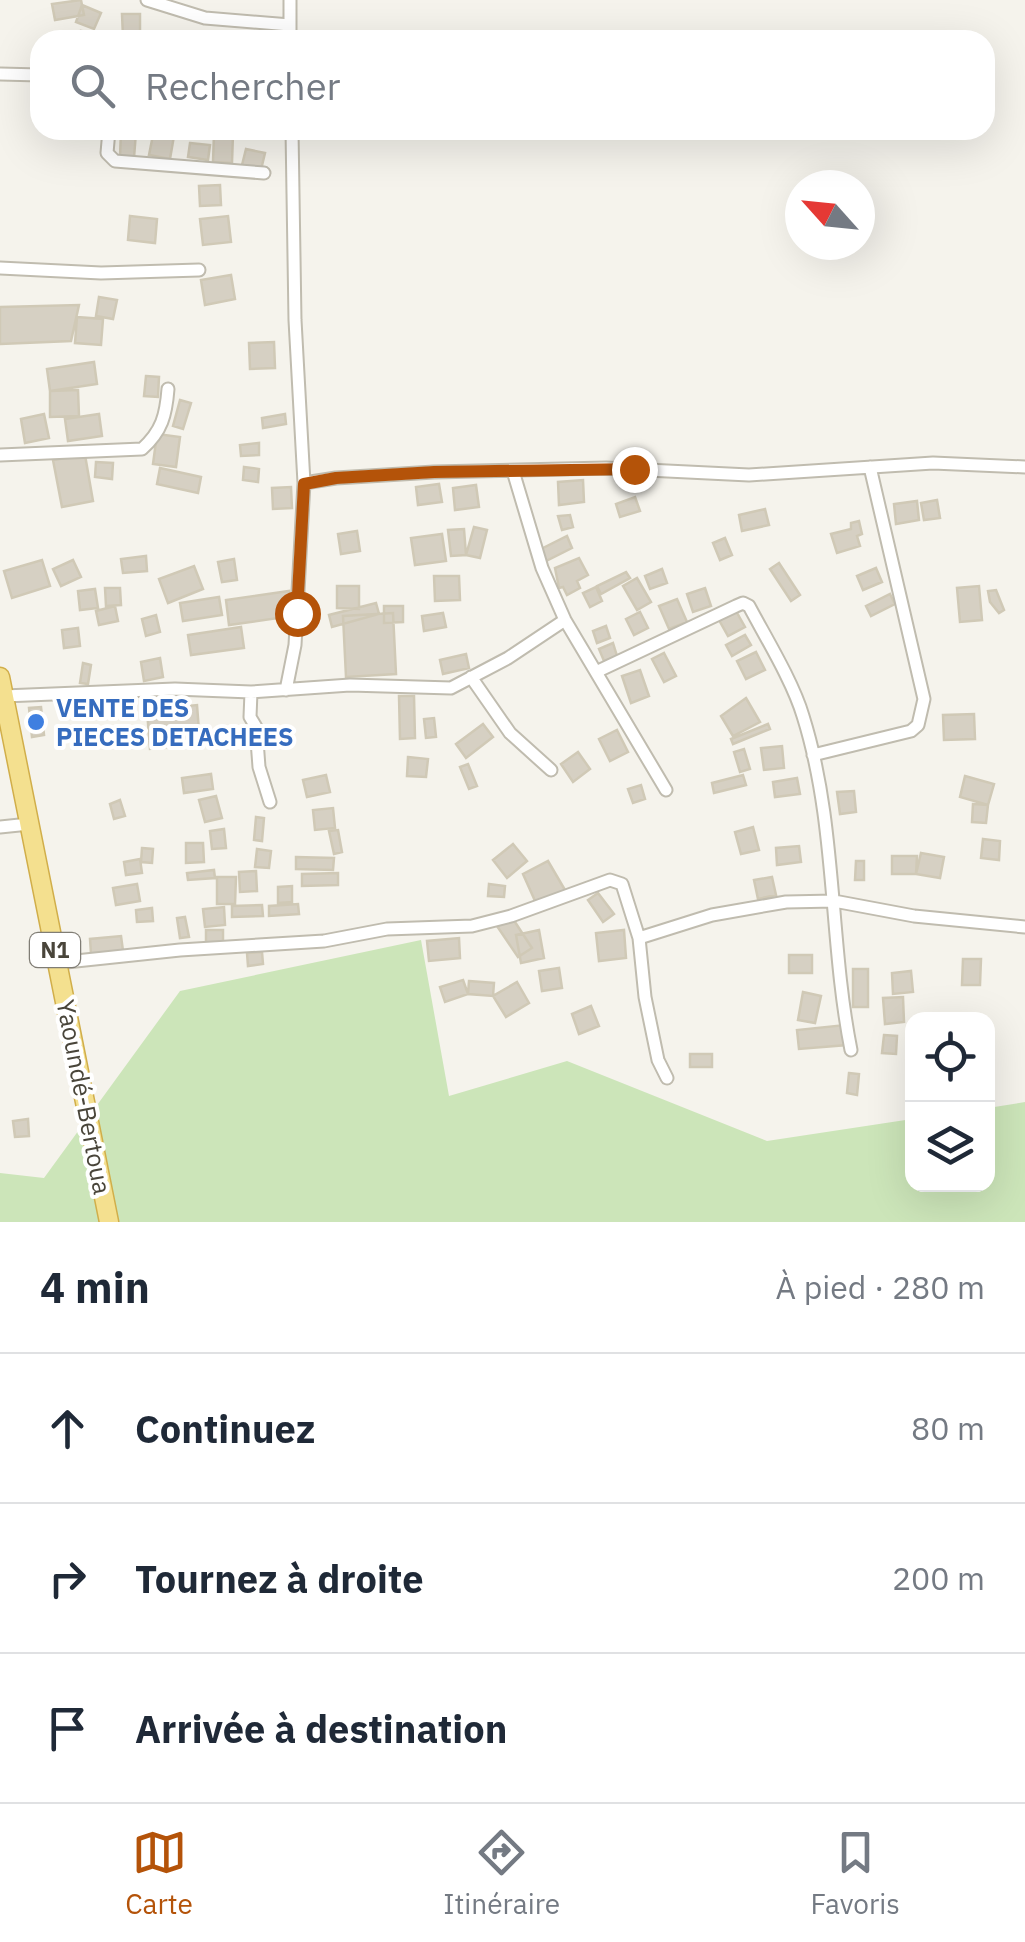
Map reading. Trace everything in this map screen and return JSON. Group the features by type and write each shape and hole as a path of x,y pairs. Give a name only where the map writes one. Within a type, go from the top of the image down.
{"highway":[{"name":"Yaoundé-Bertoua","path":"2,686 4,716 30,824 109,1222"}],"street":[{"path":"147,0 206,18 290,25"},
{"path":"290,0 290,30"},
{"path":"0,74 30,75"},
{"path":"108,140 107,153 114,160 264,173"},
{"path":"286,690 296,645 304,484 295,320 292,140"},
{"path":"0,268 101,273 199,270"},
{"path":"0,454 142,448 154,438 166,418 168,390"},
{"path":"304,484 336,478 434,472 606,468 748,475 933,463 1025,468"},
{"path":"813,755 911,731 922,716 924,700 918,666 870,467"},
{"path":"513,471 542,568 565,620 666,790"},
{"path":"596,672 743,604 749,606 802,712 813,755 834,900 840,996 852,1050"},
{"path":"2,686 251,692 350,685 451,688 565,620"},
{"path":"470,678 510,733 551,770"},
{"path":"251,692 250,717 256,728 259,766 270,802"},
{"path":"0,827 30,824"},
{"path":"58,963 324,941 387,929 472,926 610,880 622,884 638,938 644,997 658,1060 667,1078"},
{"path":"638,938 712,915 786,902 834,900 914,916 1025,927"}],"green space":[{"path":"421,940 449,1096 567,1061 767,1141 905,1120 905,1192 995,1192 995,1107 1025,1102 1025,1222 0,1222 0,1173 44,1178 180,991"}],"building":[{"path":"81,0 84,15 55,20 52,4"},
{"path":"82,5 101,13 94,29 76,22"},
{"path":"122,14 140,14 140,30 123,30"},
{"path":"121,140 135,140 134,158 120,157"},
{"path":"152,140 173,140 170,159 149,155"},
{"path":"214,140 233,140 232,163 213,162"},
{"path":"190,143 210,145 208,160 188,157"},
{"path":"246,149 265,153 260,174 241,169"},
{"path":"220,185 221,205 200,206 199,186"},
{"path":"130,216 157,219 155,243 128,240"},
{"path":"228,216 231,242 203,245 200,219"},
{"path":"231,275 235,299 205,305 201,280"},
{"path":"99,297 117,300 113,319 96,316"},
{"path":"79,305 71,341 0,344 0,307"},
{"path":"77,317 103,319 101,345 75,343"},
{"path":"274,342 275,368 250,369 249,343"},
{"path":"94,362 97,384 50,391 47,369"},
{"path":"146,376 159,377 158,397 144,396"},
{"path":"78,390 79,416 50,417 50,391"},
{"path":"180,400 191,403 183,429 173,426"},
{"path":"44,414 49,438 25,443 21,419"},
{"path":"99,414 102,436 68,441 65,419"},
{"path":"285,414 286,424 263,428 262,418"},
{"path":"157,434 180,437 176,467 153,464"},
{"path":"259,443 259,455 241,456 240,445"},
{"path":"85,455 93,501 62,507 53,460"},
{"path":"96,462 113,463 112,479 95,477"},
{"path":"244,467 259,469 258,482 243,480"},
{"path":"160,468 201,477 198,493 157,484"},
{"path":"583,480 584,502 559,505 558,482"},
{"path":"439,484 442,502 418,505 416,487"},
{"path":"476,485 479,507 455,510 453,488"},
{"path":"291,487 292,508 273,509 272,488"},
{"path":"635,497 640,511 620,517 616,504"},
{"path":"937,500 940,518 924,520 921,503"},
{"path":"917,501 919,520 896,524 894,504"},
{"path":"765,509 769,525 742,531 739,515"},
{"path":"570,515 573,527 562,530 558,516"},
{"path":"859,521 860,546 837,553 831,534 851,529 851,523"},
{"path":"474,527 487,530 480,558 466,555"},
{"path":"464,529 466,555 451,556 448,530"},
{"path":"357,531 360,551 341,554 338,534"},
{"path":"442,534 446,561 415,565 411,538"},
{"path":"567,536 572,548 546,561 541,549"},
{"path":"725,538 732,555 720,560 713,543"},
{"path":"146,556 147,571 123,573 121,559"},
{"path":"579,558 588,575 577,581 580,588 567,595 563,587 559,588 555,568"},
{"path":"234,559 237,580 222,582 218,562"},
{"path":"42,560 50,586 12,598 4,571"},
{"path":"73,560 81,577 61,586 53,569"},
{"path":"779,563 800,595 791,601 770,569"},
{"path":"194,566 203,589 168,603 159,579"},
{"path":"876,568 882,582 863,590 857,576"},
{"path":"662,569 667,583 650,589 645,576"},
{"path":"626,572 630,578 601,594 597,586"},
{"path":"434,576 459,576 460,600 435,601"},
{"path":"637,578 651,602 637,610 623,586"},
{"path":"337,586 359,586 359,609 337,608"},
{"path":"979,586 982,620 960,622 957,588"},
{"path":"596,587 602,601 590,607 583,593"},
{"path":"105,588 120,588 121,605 106,606"},
{"path":"705,588 711,606 693,612 687,594"},
{"path":"95,589 98,608 80,610 78,591"},
{"path":"996,590 1004,610 999,613 990,602 988,591"},
{"path":"289,591 292,616 229,625 226,600"},
{"path":"890,594 895,604 871,616 866,606"},
{"path":"219,597 222,615 183,621 180,603"},
{"path":"677,599 687,622 669,629 659,606"},
{"path":"376,603 379,614 332,627 329,615"},
{"path":"115,606 118,621 99,625 96,611"},
{"path":"384,606 403,606 403,622 384,623"},
{"path":"736,611 745,627 728,636 719,620"},
{"path":"640,612 648,628 634,635 626,619"},
{"path":"393,613 396,674 346,677 343,616"},
{"path":"443,613 446,627 424,631 422,616"},
{"path":"156,615 160,632 146,636 142,619"},
{"path":"606,626 610,638 597,643 593,631"},
{"path":"241,627 244,648 191,655 188,635"},
{"path":"78,628 80,646 64,648 62,630"},
{"path":"745,635 751,645 732,656 726,645"},
{"path":"613,643 617,656 604,661 599,649"},
{"path":"756,652 765,670 746,679 737,661"},
{"path":"664,653 676,676 664,682 652,659"},
{"path":"466,654 469,668 443,674 440,660"},
{"path":"160,658 163,677 144,681 141,662"},
{"path":"83,663 91,665 88,684 80,683"},
{"path":"640,670 649,696 631,703 622,676"},
{"path":"399,696 414,696 415,738 400,739"},
{"path":"746,698 760,722 733,736 721,716"},
{"path":"197,705 200,744 150,749 147,710"},
{"name":"VENTE DES PIECES DETACHEES","path":"41,707 44,735 32,737 29,708"},
{"path":"974,714 975,739 944,740 943,715"},
{"path":"434,718 436,737 426,738 424,719"},
{"path":"483,724 493,737 466,758 456,744"},
{"path":"768,724 770,729 733,744 731,739"},
{"path":"617,730 628,752 610,761 599,739"},
{"path":"782,746 784,768 764,770 761,748"},
{"path":"744,749 750,769 740,772 734,752"},
{"path":"578,752 590,769 573,782 561,764"},
{"path":"408,757 428,759 426,777 407,776"},
{"path":"468,764 477,786 469,789 460,767"},
{"path":"211,774 213,789 184,793 182,778"},
{"path":"326,775 330,792 307,797 303,780"},
{"path":"743,775 746,785 714,793 712,783"},
{"path":"965,776 994,784 988,805 960,797"},
{"path":"797,778 800,794 775,797 773,782"},
{"path":"641,785 645,799 633,803 628,789"},
{"path":"854,791 856,812 840,814 837,792"},
{"path":"216,796 222,818 205,822 199,800"},
{"path":"120,800 125,816 114,819 110,804"},
{"path":"973,804 988,805 986,823 972,822"},
{"path":"333,808 335,828 315,830 313,810"},
{"path":"256,817 264,818 262,841 254,840"},
{"path":"753,827 759,850 741,854 735,832"},
{"path":"224,829 226,848 212,849 210,831"},
{"path":"338,830 342,852 334,854 329,831"},
{"path":"983,839 1000,841 999,860 981,858"},
{"path":"186,843 203,843 204,862 186,863"},
{"path":"513,844 527,861 507,878 493,860"},
{"path":"799,846 801,862 777,865 776,848"},
{"path":"142,848 153,849 152,863 141,862"},
{"path":"257,849 271,851 269,868 255,867"},
{"path":"921,853 944,857 940,878 916,874"},
{"path":"892,856 917,856 916,874 892,874"},
{"path":"296,857 334,858 333,870 296,869"},
{"path":"140,859 142,873 126,875 124,862"},
{"path":"548,861 565,890 536,903 523,874"},
{"path":"856,861 864,861 864,880 855,880"},
{"path":"214,870 215,878 188,880 187,873"},
{"path":"256,871 257,891 240,892 239,872"},
{"path":"338,873 338,885 302,886 302,874"},
{"path":"217,877 236,877 235,904 217,904"},
{"path":"772,877 776,895 758,899 754,880"},
{"path":"137,884 140,901 116,905 113,888"},
{"path":"489,884 505,886 504,897 488,896"},
{"path":"292,886 292,902 278,903 278,887"},
{"path":"598,893 614,914 603,922 588,900"},
{"path":"298,904 299,914 269,916 269,906"},
{"path":"262,905 263,916 232,917 232,906"},
{"path":"224,907 225,925 205,927 203,909"},
{"path":"152,908 153,921 137,922 136,910"},
{"path":"185,917 189,937 180,938 177,918"},
{"path":"513,919 532,948 518,957 497,926"},
{"path":"206,930 223,930 223,943 206,943"},
{"path":"539,930 544,958 521,963 516,935"},
{"path":"624,930 626,958 599,961 596,933"},
{"path":"121,936 123,951 91,954 90,939"},
{"path":"459,938 460,958 429,961 427,941"},
{"path":"262,952 263,964 248,966 247,953"},
{"path":"789,955 812,955 812,973 789,973"},
{"path":"963,959 981,959 980,985 962,985"},
{"path":"559,968 562,988 542,991 539,971"},
{"path":"853,969 868,969 868,1007 853,1007"},
{"path":"911,971 913,992 893,994 892,973"},
{"path":"463,980 468,994 445,1002 440,987"},
{"path":"469,981 494,983 493,996 468,994"},
{"path":"517,982 529,1003 506,1017 493,996"},
{"path":"803,992 821,996 815,1023 798,1020"},
{"path":"903,997 904,1022 885,1024 883,998"},
{"path":"591,1006 599,1026 579,1034 572,1014"},
{"path":"845,1025 847,1045 799,1049 797,1030"},
{"path":"884,1035 897,1036 896,1054 882,1053"},
{"path":"690,1054 712,1054 712,1067 690,1067"},
{"path":"849,1073 859,1074 857,1095 847,1093"},
{"path":"28,1119 29,1136 15,1137 13,1121"}],"place":[{"name":"VENTE DES PIECES DETACHEES","path":"36,722"}],"route":[{"path":"297,613 304,484 336,478 434,472 634,469"}]}
